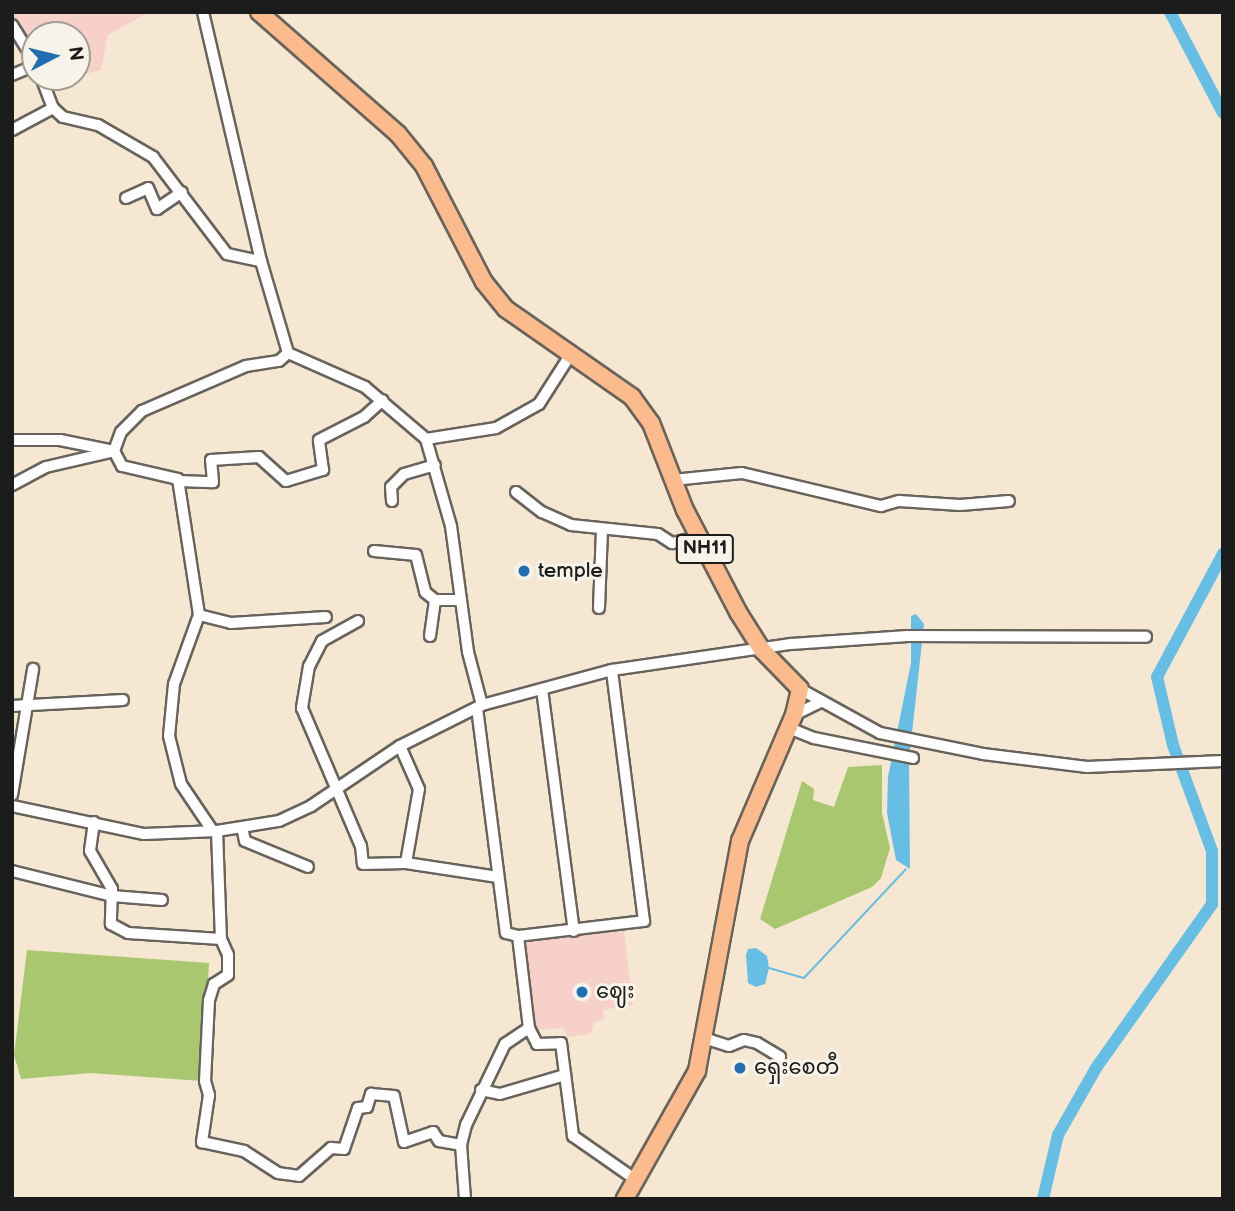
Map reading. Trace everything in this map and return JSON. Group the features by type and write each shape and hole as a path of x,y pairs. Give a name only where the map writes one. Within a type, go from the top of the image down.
{"highway":[{"name":"NH11","path":"259,12 398,134 424,166 484,282 506,309 632,397 652,423 673,480 699,537 762,650 800,689"},
{"path":"625,1199 697,1071 740,841 792,722 800,689"}],"street":[{"path":"203,12 261,261 288,353 365,387 383,400 426,439 435,465 451,526 480,707 506,933 519,936 644,921 612,670"},
{"path":"12,25 21,40"},
{"path":"46,91 53,108 63,117 98,125 153,157 227,254 261,261"},
{"path":"12,130 53,108"},
{"path":"126,198 148,188 157,209 182,192"},
{"path":"288,353 279,361 246,366 142,411 121,432 114,451 122,466 166,473 178,481 213,482 211,460 259,457 286,481 323,470 319,440 364,417 383,400"},
{"path":"426,439 496,428 539,404 571,354"},
{"path":"12,440 60,440 114,451"},
{"path":"12,485 46,467 114,451"},
{"path":"392,501 391,487 404,474 435,465"},
{"path":"673,480 742,474 850,495 881,506 899,501 960,505 1009,501"},
{"path":"178,481 199,615 174,684 169,736 181,784 214,831 221,939 228,955 228,975 214,984 209,1000 205,1082 209,1095 202,1142 244,1151 278,1173 299,1176 331,1148 344,1149 358,1108 367,1107 371,1094 394,1096 404,1142 433,1132 439,1141 461,1145"},
{"path":"516,492 542,512 571,525 658,534 672,543 699,537"},
{"path":"599,608 602,530"},
{"path":"373,551 416,555 425,592 435,600 461,600"},
{"path":"430,636 435,600"},
{"path":"199,615 231,624 326,617"},
{"path":"358,621 322,641 309,666 302,708 334,789 361,846 363,864 405,863 498,877"},
{"path":"12,806 144,834 243,827 279,821 400,746 480,707 612,670 762,650 908,636 1146,637"},
{"path":"12,794 28,718 26,706 33,669"},
{"path":"542,689 574,931"},
{"path":"800,689 890,736 984,754 1087,767 1219,761"},
{"path":"12,706 123,699"},
{"path":"792,722 821,702"},
{"path":"792,722 887,755 912,758"},
{"path":"400,746 419,789 405,863"},
{"path":"94,822 90,851 112,896 111,924 128,933 221,939"},
{"path":"243,827 245,841 308,867"},
{"path":"12,871 112,896 162,900"},
{"path":"519,936 529,1028 537,1044 561,1043 573,1136 636,1180"},
{"path":"465,1199 461,1145 481,1090 505,1044 529,1028"},
{"path":"705,1038 729,1046 744,1040 757,1043 780,1057"},
{"path":"481,1090 500,1094 565,1075"}],"shaded area":[{"path":"12,12 149,12 108,35 101,70 91,72 91,21 21,21 21,34 12,20"},
{"name":"ဈေး","path":"624,931 633,1005 603,1010 604,1019 594,1022 591,1034 568,1037 563,1028 536,1030 525,938"}],"green space":[{"path":"882,765 882,813 890,848 881,878 872,887 775,929 760,919 802,781 814,789 813,800 834,807 848,767"},
{"path":"27,950 209,963 202,1081 91,1073 21,1079 14,1055"}],"water":[{"path":"916,614 924,624 909,760 910,869 896,860 887,813 888,777 911,663 911,616"},
{"path":"756,948 767,956 769,968 765,984 756,987 748,983 746,955 748,949"}],"waterway":[{"path":"1170,12 1223,113"},
{"path":"1043,1199 1058,1135 1096,1068 1212,904 1212,851 1173,745 1157,677 1223,554"},
{"path":"769,968 804,978 906,869"}],"place":[{"name":"temple","path":"524,571"},
{"name":"ဈေး","path":"582,992"},
{"name":"ရှေးစေတီ","path":"740,1068"}]}
